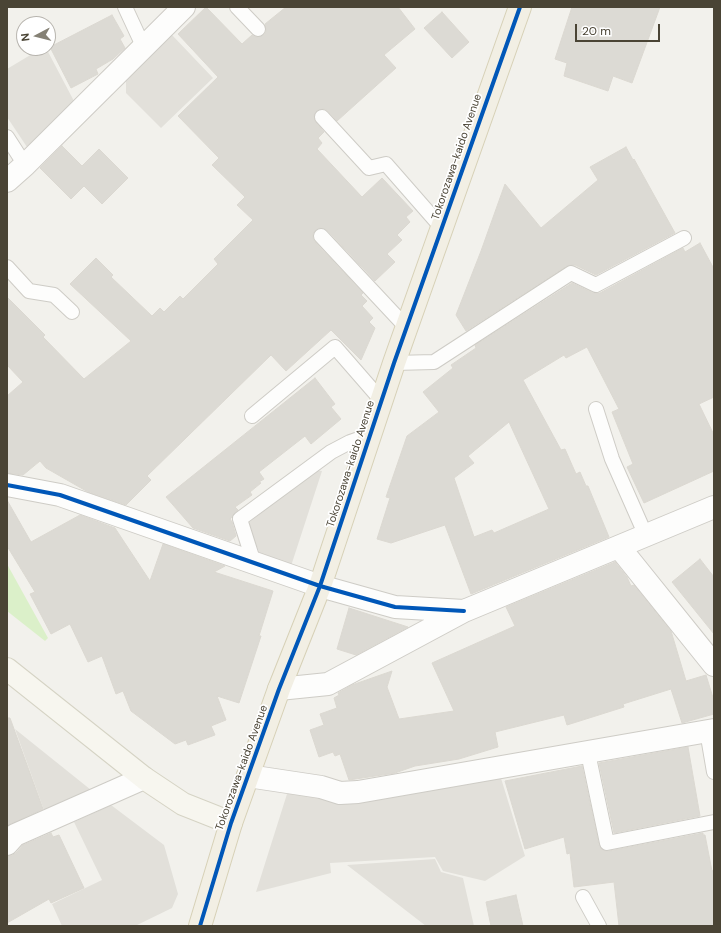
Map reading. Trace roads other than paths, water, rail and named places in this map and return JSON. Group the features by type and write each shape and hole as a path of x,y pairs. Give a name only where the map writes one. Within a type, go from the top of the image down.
{"main road":[{"name":"Tokorozawa-kaido Avenue","path":"200,926 231,823 279,689 320,586 394,363 520,7"}],"street":[{"path":"7,181 26,165 184,7"},
{"path":"7,485 60,495 320,586 395,607 464,611"},
{"path":"279,689 328,684 464,611 714,507"},
{"path":"620,547 714,665"},
{"path":"7,669 144,778 183,804 231,823"},
{"path":"248,776 321,786 340,793 358,792 711,731"},
{"path":"7,844 15,835 144,778"}],"lane":[{"path":"125,7 144,48"},
{"path":"237,7 258,29"},
{"path":"322,117 369,168 386,164 442,228"},
{"path":"7,137 26,165"},
{"path":"321,236 407,328"},
{"path":"394,363 434,362 571,273 596,285 684,238"},
{"path":"7,267 29,291 54,295 72,312"},
{"path":"252,416 335,347 382,400"},
{"path":"596,409 612,459 646,536"},
{"path":"254,563 240,519 331,452 350,442 370,435"},
{"path":"711,731 714,772"},
{"path":"588,753 607,843 714,822"},
{"path":"583,897 599,926"}]}
